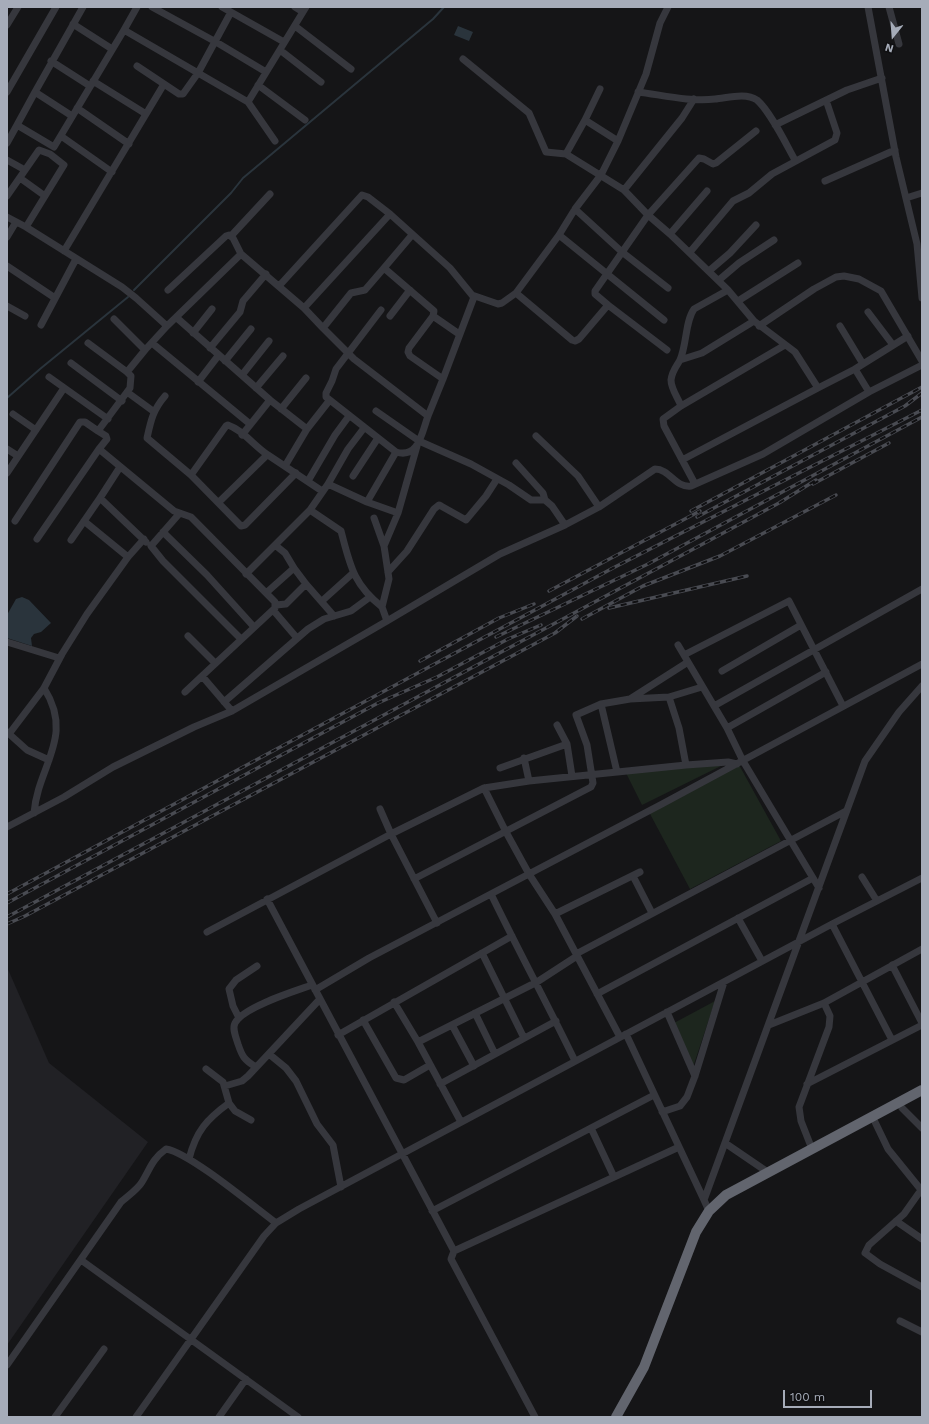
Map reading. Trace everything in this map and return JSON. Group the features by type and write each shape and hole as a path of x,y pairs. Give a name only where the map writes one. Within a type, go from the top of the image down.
{"highway":[{"path":"616,1417 644,1367 696,1232 713,1208 726,1195 922,1090"},
{"path":"713,1208 729,1201 922,1098"}],"street":[{"path":"7,25 18,7"},
{"path":"7,92 56,7"},
{"path":"7,143 51,61 83,7"},
{"path":"52,151 137,7"},
{"path":"152,7 216,42 266,72"},
{"path":"222,7 284,42"},
{"path":"248,102 305,9 295,7"},
{"path":"279,286 362,195 368,197 390,214 450,268 474,297 498,304 502,303 516,293 559,235 575,209 601,175 618,142 646,74 660,23 668,7"},
{"path":"868,7 895,150 906,198 919,243 922,298"},
{"path":"889,7 899,44"},
{"path":"137,66 179,94 183,94 198,73 231,12"},
{"path":"73,24 112,49"},
{"path":"295,26 350,69"},
{"path":"124,30 248,102 275,141"},
{"path":"280,50 321,82"},
{"path":"463,59 529,113 546,152 566,154 624,190 648,215 719,280 757,323 795,352 818,388"},
{"path":"51,61 146,114"},
{"path":"775,125 847,90 882,78"},
{"path":"64,251 164,84"},
{"path":"258,85 305,120"},
{"path":"566,154 600,89"},
{"path":"35,92 72,116"},
{"path":"638,92 694,99 713,100 749,97 756,99 762,105 775,125 795,160"},
{"path":"624,190 682,118 694,99"},
{"path":"690,252 733,201 749,193 768,177 795,160 835,140 837,137 826,100"},
{"path":"77,108 129,144"},
{"path":"585,120 618,142"},
{"path":"17,125 52,151 64,165 26,227"},
{"path":"667,350 595,294 607,272 648,215 699,158 713,164 716,163 756,131"},
{"path":"61,136 112,172"},
{"path":"7,196 39,150 52,151"},
{"path":"825,182 895,150"},
{"path":"7,160 24,170"},
{"path":"20,178 46,196"},
{"path":"670,234 707,191"},
{"path":"906,198 922,193"},
{"path":"168,290 226,236 231,236 270,194"},
{"path":"575,209 622,252 668,288"},
{"path":"304,308 390,214"},
{"path":"7,217 26,227 136,298 167,326"},
{"path":"7,237 16,222"},
{"path":"709,271 730,253 756,224"},
{"path":"323,328 351,293 365,290 412,235"},
{"path":"559,235 607,272 664,320"},
{"path":"231,236 241,254 304,308 348,353 428,416"},
{"path":"719,280 739,263 774,240"},
{"path":"730,253 739,263"},
{"path":"127,372 167,326 177,318 241,254"},
{"path":"41,325 76,259"},
{"path":"738,301 798,263"},
{"path":"7,266 55,298"},
{"path":"384,268 434,311 433,316 409,348 408,352 410,356 443,379"},
{"path":"210,348 240,312 243,301 266,274"},
{"path":"680,360 702,353 836,277 844,276 859,279 881,291 922,361"},
{"path":"390,316 410,290"},
{"path":"681,406 671,380 674,369 680,360 687,336 688,321 694,309 728,290"},
{"path":"516,293 576,341 608,305"},
{"path":"384,546 398,513 418,444 428,416 474,297"},
{"path":"7,306 25,316"},
{"path":"193,333 212,309"},
{"path":"380,310 333,373 332,381 326,393 329,401 396,452 407,454 418,444"},
{"path":"868,312 893,346"},
{"path":"433,316 459,334"},
{"path":"114,318 145,350"},
{"path":"177,318 218,356 307,429"},
{"path":"840,326 863,364"},
{"path":"225,361 251,329"},
{"path":"682,460 855,369 908,336"},
{"path":"242,375 269,341"},
{"path":"88,343 127,372 131,376 132,382 122,401 98,431"},
{"path":"152,343 250,424"},
{"path":"695,484 663,423 663,419 666,415 786,345"},
{"path":"198,382 218,356"},
{"path":"256,388 283,356"},
{"path":"71,363 122,401"},
{"path":"7,827 64,797 113,767 194,727 232,711 500,554 566,525 599,507 655,469 663,470 685,486 695,484 763,454 869,392 922,365"},
{"path":"855,369 869,392"},
{"path":"49,377 108,419"},
{"path":"281,409 306,378"},
{"path":"7,473 64,388"},
{"path":"127,392 153,411"},
{"path":"165,396 153,411 147,438 191,474 241,526 245,525 296,473"},
{"path":"242,435 270,400"},
{"path":"285,466 307,429 329,401"},
{"path":"376,411 418,444 452,455 497,479 531,500 545,500"},
{"path":"13,414 36,430"},
{"path":"308,481 335,435 349,416"},
{"path":"15,521 80,422 85,422 106,436 107,439 37,539"},
{"path":"191,474 226,426 232,426 267,455 322,491"},
{"path":"246,574 310,510 328,484 348,449 364,428"},
{"path":"536,436 578,476 599,507"},
{"path":"353,476 378,438"},
{"path":"7,448 18,456"},
{"path":"99,450 179,514 191,517 275,602 275,607 297,638"},
{"path":"366,502 396,452"},
{"path":"219,502 267,455"},
{"path":"516,463 543,493 545,500 552,506 566,525"},
{"path":"71,540 120,467"},
{"path":"388,572 407,551 434,509 439,505 466,520 486,496 497,479"},
{"path":"328,484 366,502 398,513"},
{"path":"100,498 151,546 163,561 240,639"},
{"path":"310,510 341,532 353,573 370,597 382,607 387,620"},
{"path":"151,546 179,514"},
{"path":"374,518 384,546 388,572 389,586 382,607"},
{"path":"84,521 128,557"},
{"path":"163,532 207,575 254,627"},
{"path":"49,760 27,750 8,733 44,688 59,658 87,614 128,557 144,540"},
{"path":"275,545 285,553 306,584 334,616"},
{"path":"266,593 294,568"},
{"path":"322,601 353,573"},
{"path":"185,692 275,607 286,604 306,584"},
{"path":"714,706 922,589"},
{"path":"224,702 297,638 318,622 351,611 370,597"},
{"path":"684,655 788,602 815,649 843,706"},
{"path":"722,671 801,625"},
{"path":"188,636 215,663"},
{"path":"7,642 59,658"},
{"path":"678,645 727,728 740,763 791,840 819,888"},
{"path":"630,699 688,662"},
{"path":"256,1067 246,1061 240,1052 234,1024 239,1018 263,1003 313,988 740,763 922,664"},
{"path":"727,728 826,672"},
{"path":"202,676 232,711"},
{"path":"704,1200 865,761 899,712 922,686"},
{"path":"414,879 586,790 593,783 587,745 576,715 601,704 630,699 669,697 702,687"},
{"path":"34,813 35,799 57,736 54,710 44,688"},
{"path":"669,697 681,736 686,765"},
{"path":"601,704 617,772"},
{"path":"557,725 567,744 572,776"},
{"path":"500,768 524,758 567,744"},
{"path":"524,758 528,780"},
{"path":"207,932 391,834 484,788 528,780 686,765 728,762 740,763"},
{"path":"484,788 529,874 555,914 597,994 623,1036 654,1095 704,1200 713,1208"},
{"path":"380,810 437,923"},
{"path":"418,1042 537,982 576,955 652,913 846,811"},
{"path":"555,914 636,874 652,913"},
{"path":"862,877 877,901"},
{"path":"597,994 813,878"},
{"path":"136,1417 239,1269 264,1236 276,1223 340,1187 762,961 922,878"},
{"path":"491,894 537,982 575,1061"},
{"path":"267,899 454,1251"},
{"path":"738,918 762,961"},
{"path":"832,924 892,1040"},
{"path":"338,1035 512,936"},
{"path":"769,1025 824,1003 922,949"},
{"path":"482,953 524,1038"},
{"path":"239,1018 233,1006 229,989 236,980 258,966"},
{"path":"806,1084 922,1024 892,966"},
{"path":"662,1112 680,1106 684,1102 695,1076 724,982"},
{"path":"225,1086 242,1080 269,1054 320,999"},
{"path":"394,1002 418,1042 461,1122"},
{"path":"812,1149 801,1121 799,1107 806,1084 829,1027 830,1016 824,1003"},
{"path":"667,1012 695,1076"},
{"path":"475,1013 495,1054"},
{"path":"364,1020 396,1078 404,1080 430,1065"},
{"path":"440,1084 556,1021"},
{"path":"452,1025 474,1066"},
{"path":"269,1054 286,1068 296,1081 317,1124 333,1145 340,1187"},
{"path":"206,1069 225,1086 229,1102 235,1111 250,1120"},
{"path":"432,1211 654,1095"},
{"path":"189,1159 197,1134 216,1112 229,1102"},
{"path":"902,1108 922,1128"},
{"path":"875,1122 888,1149 921,1191 896,1221 869,1245 865,1253 880,1264 922,1287"},
{"path":"591,1128 614,1177"},
{"path":"725,1143 768,1173"},
{"path":"534,1417 451,1259 454,1251 679,1147"},
{"path":"7,1366 121,1202 142,1182 146,1171 160,1153 166,1149 173,1150 189,1159 276,1223"},
{"path":"896,1221 922,1239"},
{"path":"80,1260 298,1417"},
{"path":"900,1321 922,1332"},
{"path":"55,1417 104,1349"},
{"path":"220,1417 246,1379"}],"shaded area":[{"path":"458,26 473,32 469,41 454,35"},
{"path":"22,597 29,600 51,623 41,632 34,634 31,638 32,646 7,638 7,615 16,599"},
{"path":"733,760 642,805 625,771"},
{"path":"738,763 781,841 690,889 649,812"},
{"path":"7,967 49,1063 148,1142 7,1345"},
{"path":"715,1001 693,1067 674,1023"}],"waterway":[{"path":"134,290 231,193 243,178 433,19 444,7"},
{"path":"7,398 128,297"}],"railway":[{"path":"691,511 922,387"},
{"path":"697,517 905,406 922,393"},
{"path":"7,894 613,568 922,410"},
{"path":"496,637 648,564 922,417"},
{"path":"813,484 889,443"},
{"path":"7,917 779,503 816,480"},
{"path":"582,619 643,586 720,556 836,495"},
{"path":"549,591 700,511"},
{"path":"609,608 747,576"},
{"path":"420,661 499,618 534,604"},
{"path":"7,924 25,916 555,633 577,616"},
{"path":"7,903 378,703 437,677 508,639 541,625"}]}
